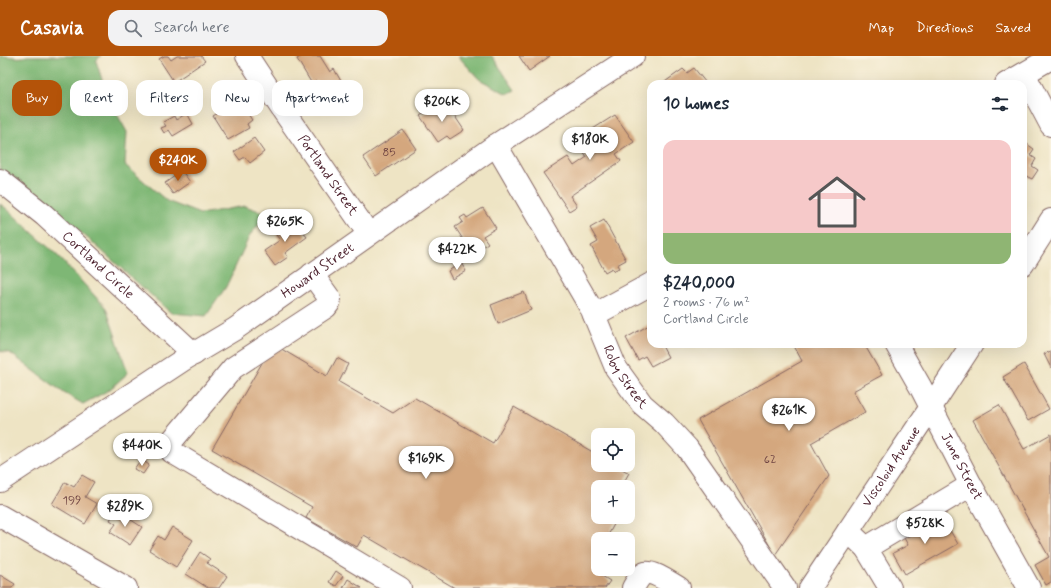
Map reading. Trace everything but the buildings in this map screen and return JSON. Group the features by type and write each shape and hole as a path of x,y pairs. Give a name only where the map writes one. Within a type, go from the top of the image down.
{"street":[{"name":"Portland Street","path":"247,56 368,234"},
{"name":"Howard Street","path":"0,480 235,329 496,145 633,56"},
{"path":"1015,79 1051,58"},
{"path":"1027,94 1051,125"},
{"name":"Roby Street","path":"496,145 594,315 616,368 642,404 664,423 687,448 785,588"},
{"name":"Cortland Circle","path":"0,180 44,215 194,354"},
{"path":"1027,258 1051,220"},
{"path":"312,274 330,299 326,307 233,368 170,443 170,448 172,452 400,588"},
{"path":"594,315 647,286"},
{"name":"June Street","path":"898,348 1029,588"},
{"name":"Viscoloid Avenue","path":"810,588 969,348"},
{"path":"866,548 971,484"},
{"path":"0,516 126,588"},
{"path":"848,531 866,548 890,588"},
{"path":"633,588 641,576 645,573 651,572 679,588"}],"green space":[{"path":"0,56 101,56 96,61 102,80 70,80 70,116 118,116 127,132 125,165 167,201 200,214 245,206 268,214 250,235 226,287 206,316 171,313 91,241 20,182 0,171"},
{"path":"458,56 492,56 515,90 507,94 479,79"},
{"path":"0,204 59,257 106,308 128,373 109,390 83,404 64,393 10,353 0,351"}]}
